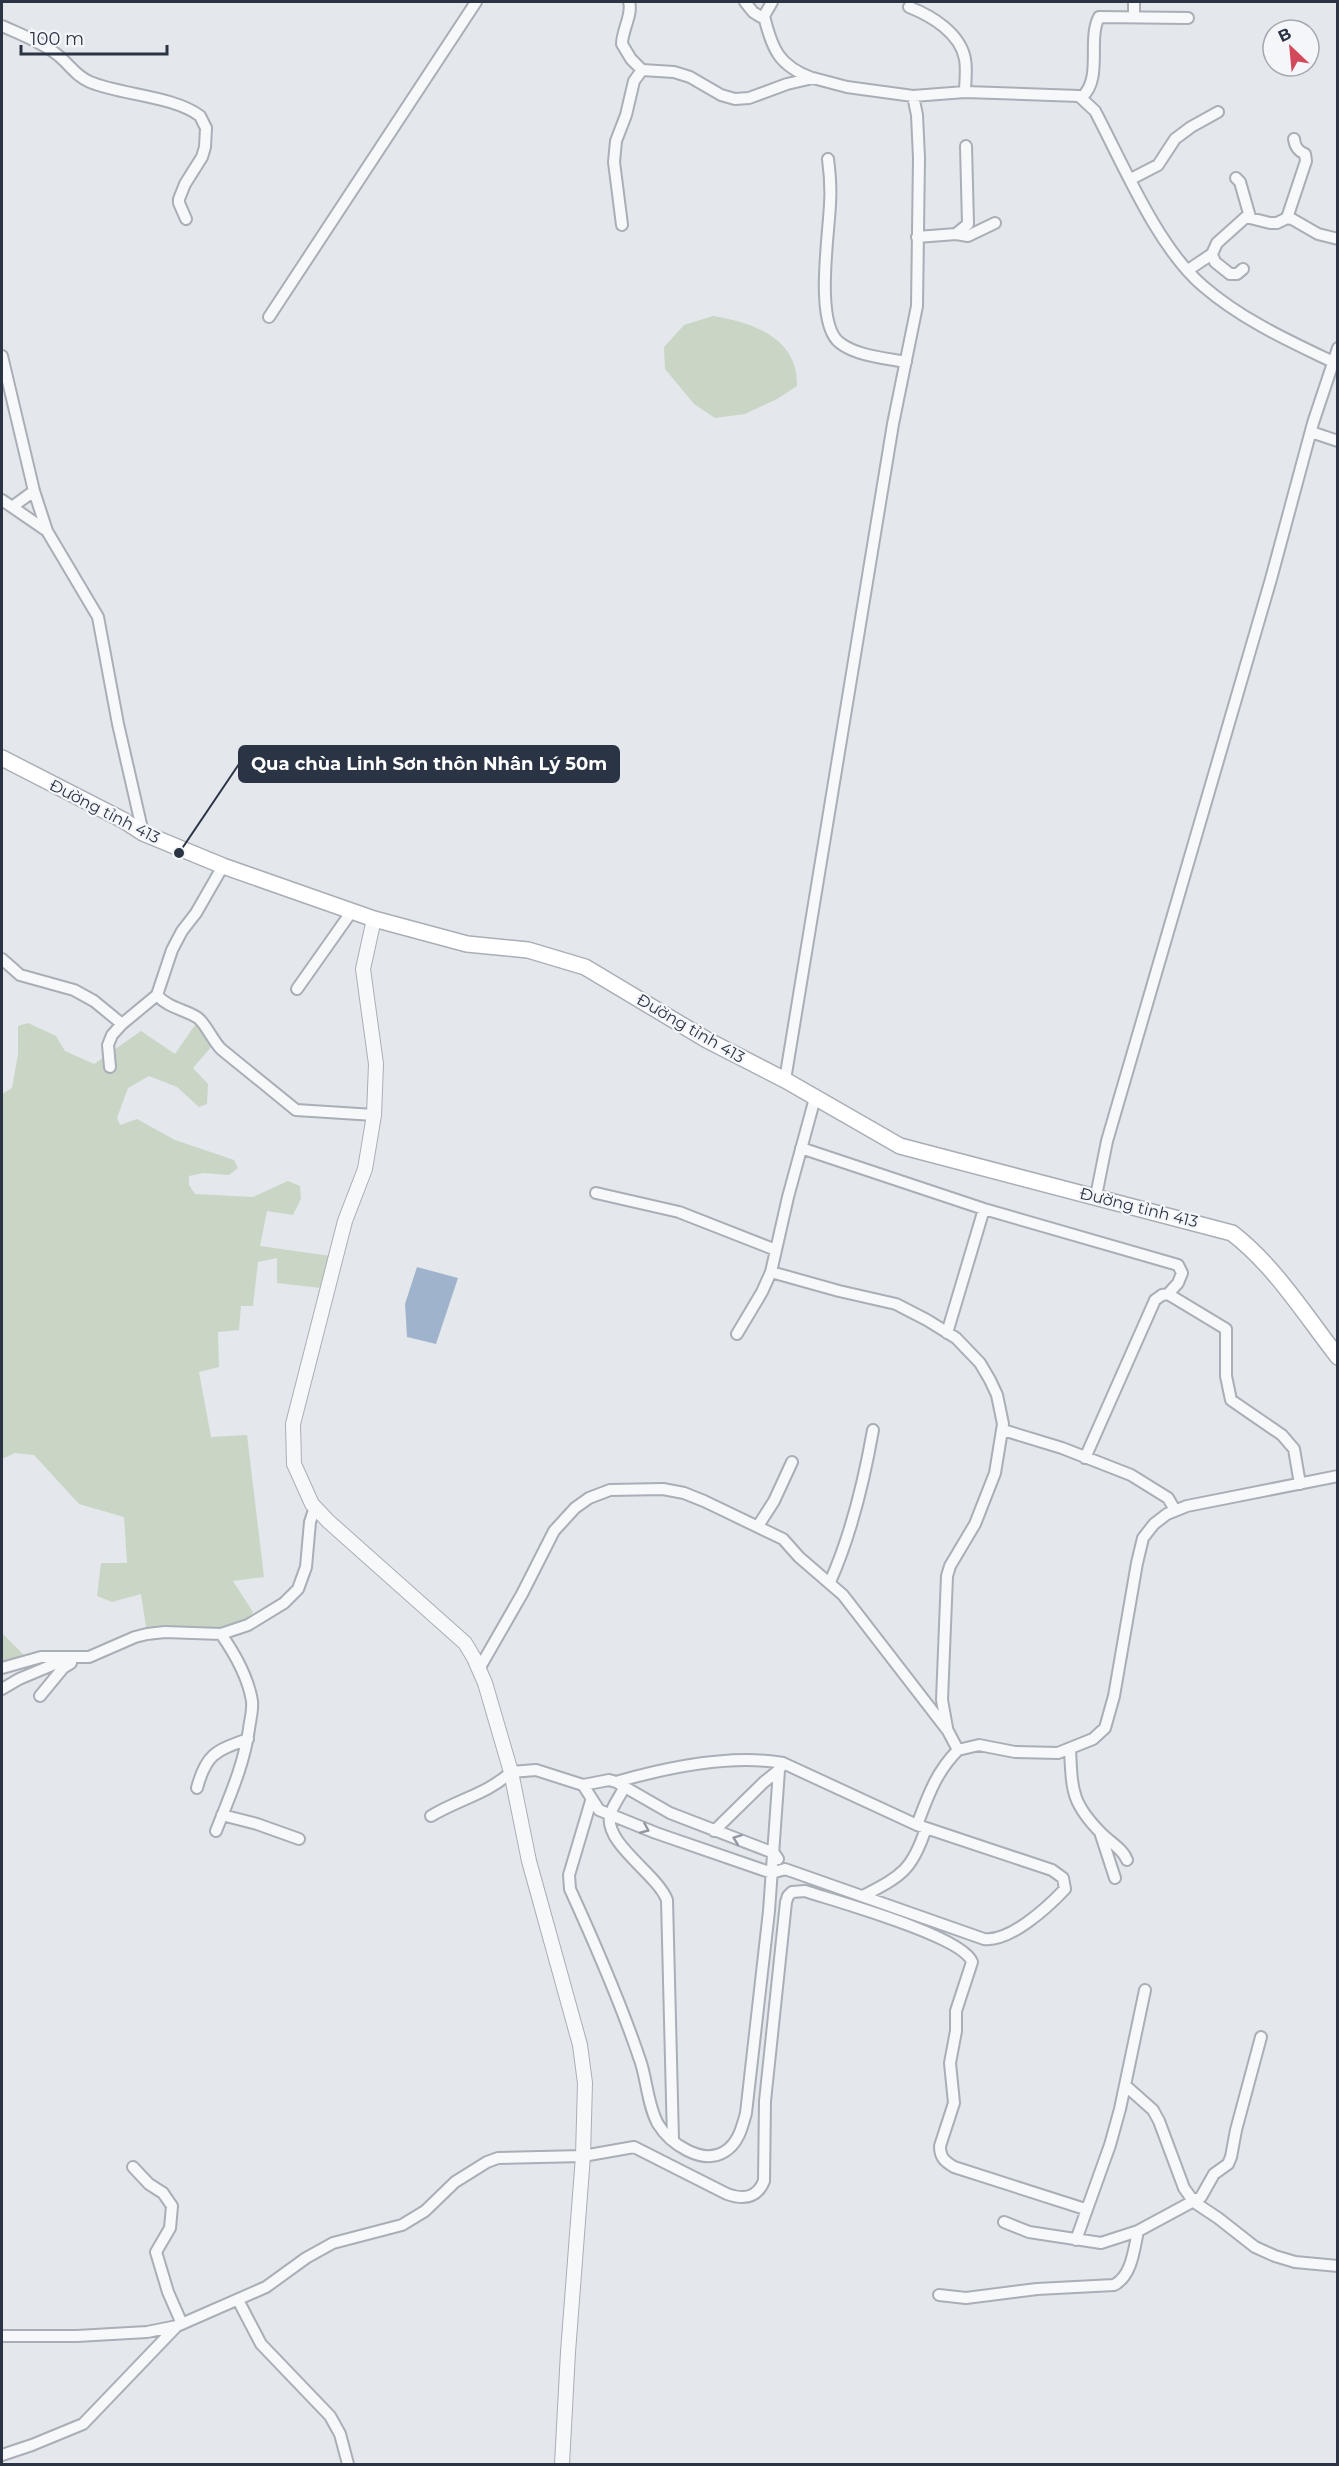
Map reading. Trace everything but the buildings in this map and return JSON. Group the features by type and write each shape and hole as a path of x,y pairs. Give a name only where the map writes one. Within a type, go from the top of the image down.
{"main road":[{"name":"Đường tỉnh 413","path":"2,758 123,820 143,833 223,866 374,919 468,944 528,950 585,967 707,1040 785,1080 900,1146 1232,1233 1252,1248 1270,1269 1338,1358"}],"street":[{"path":"629,2 631,7 625,24 622,44 631,59 642,70 674,72 690,77 721,95 735,99 749,98 813,78"},
{"path":"745,2 753,12 760,17 764,16"},
{"path":"772,2 764,16 778,55 788,66 813,78 847,87 913,96 965,92 1082,97 1095,111 1166,244 1201,285 1244,316 1333,362"},
{"path":"1134,2 1134,16"},
{"path":"269,317 429,72 478,3"},
{"path":"909,7 932,18 950,33 962,48 966,67 965,92"},
{"path":"1082,97 1087,91 1093,71 1094,32 1097,19 1101,16 1188,18"},
{"path":"2,26 58,54 76,75 88,81 163,101 201,117 206,128 205,147 179,199 186,219"},
{"path":"622,225 614,162 616,141 626,115 634,81 642,70"},
{"path":"785,1080 893,424 917,306 919,158 917,115 913,96"},
{"path":"1131,179 1158,165 1176,139 1218,112"},
{"path":"1188,270 1212,254 1217,243 1228,230 1246,216 1277,224 1287,218 1306,161 1305,154 1299,152 1294,139"},
{"path":"956,234 968,224 966,146"},
{"path":"828,159 830,199 824,289 833,333 842,345 867,354 906,362"},
{"path":"1236,178 1240,182 1250,217"},
{"path":"1287,218 1330,239 1338,240"},
{"path":"917,237 956,234 968,236 994,223"},
{"path":"1212,254 1215,262 1230,274 1237,274 1243,269"},
{"path":"1096,1196 1107,1141 1271,579 1311,432 1338,348"},
{"path":"2,356 34,491 47,531 98,617 104,639 118,724 143,833"},
{"path":"1311,432 1338,441"},
{"path":"12,507 34,491"},
{"path":"2,500 47,531"},
{"path":"110,1067 108,1045 122,1024 157,995 172,951 182,931 196,913 223,866"},
{"path":"297,989 352,911"},
{"path":"374,919 363,969 376,1064 374,1115 365,1169 345,1221 293,1424 294,1464 315,1507 465,1643 478,1669 511,1772 529,1861 580,2045 585,2083 583,2156 562,2464"},
{"path":"2,959 20,975 84,995 122,1024"},
{"path":"157,995 174,1009 200,1020 221,1049 296,1110 374,1115"},
{"path":"737,1334 771,1272 815,1098"},
{"path":"801,1148 984,1209 1178,1265 1182,1273 1178,1283 1168,1294 1155,1300 1085,1458"},
{"path":"596,1192 679,1212 777,1250"},
{"path":"947,1333 984,1209"},
{"path":"771,1272 896,1304 947,1333 967,1348 990,1380 1001,1407 1003,1430 992,1483 970,1535 950,1566 947,1576 942,1700 948,1731"},
{"path":"1168,1294 1226,1329 1226,1376 1231,1400 1282,1435 1294,1449 1300,1484"},
{"path":"830,1582 839,1562 867,1465 873,1430"},
{"path":"1003,1430 1131,1475 1168,1498 1175,1510"},
{"path":"758,1526 774,1501 792,1462"},
{"path":"863,1896 894,1880 915,1859 933,1782 944,1764 958,1750 979,1745 1015,1752 1058,1753 1093,1739 1105,1728 1114,1696 1143,1538 1154,1524 1175,1510 1338,1476"},
{"path":"478,1669 522,1594 554,1531 575,1508 589,1498 610,1490 663,1489 684,1493 783,1539 810,1567 830,1582 855,1610 948,1731 958,1750"},
{"path":"2,1668 41,1657 89,1657 147,1634 165,1632 221,1634 248,1625 294,1595 306,1568 310,1522 315,1507"},
{"path":"216,1831 246,1750 252,1711 250,1690 234,1653 221,1634"},
{"path":"2,1689 19,1679 74,1658"},
{"path":"40,1696 74,1658"},
{"path":"197,1788 208,1759 218,1751 248,1739"},
{"path":"1070,1749 1072,1791 1078,1804 1100,1832 1124,1853 1127,1860"},
{"path":"583,1785 591,1801 599,1810 665,1837 772,1873 785,1869 969,1935 992,1940 1018,1928 1065,1889 1063,1878 1052,1870 921,1827 762,1760 678,1767 621,1784"},
{"path":"714,1831 781,1767"},
{"path":"591,1801 568,1882 627,2024 641,2064 653,2113 659,2126 685,2150 713,2156 725,2152 741,2133 746,2114 781,1767"},
{"path":"431,1816 498,1784 511,1772 536,1770 583,1785 609,1780 621,1784 655,1806 774,1853 785,1869"},
{"path":"621,1784 610,1814 610,1824 623,1847 661,1887 667,1900 673,2140"},
{"path":"222,1815 257,1824 299,1839"},
{"path":"1100,1832 1115,1878"},
{"path":"2,2336 76,2336 147,2332 179,2325 266,2287 326,2246 402,2225 425,2211 455,2182 487,2162 511,2156 583,2156 634,2147 740,2198 748,2198 762,2188 765,2167 765,2100 786,1902 792,1892 805,1891 920,1929 966,1952 972,1962 956,2011 956,2031 950,2063 954,2103 940,2146 940,2153 943,2159 954,2167 1085,2210"},
{"path":"1076,2240 1110,2145 1126,2086 1145,1990"},
{"path":"1004,2222 1029,2232 1101,2243 1138,2231 1202,2197 1214,2174 1228,2164 1261,2037"},
{"path":"1126,2086 1153,2110 1184,2188 1194,2202 1255,2247 1275,2256 1295,2262 1338,2266"},
{"path":"133,2167 149,2184 163,2193 172,2206 170,2228 156,2252 179,2325"},
{"path":"939,2295 966,2298 1037,2289 1114,2285 1126,2276 1138,2231"},
{"path":"238,2300 261,2344 330,2416 340,2434 348,2464"},
{"path":"2,2455 83,2424 179,2325"}],"green space":[{"path":"713,316 757,328 781,344 790,355 797,386 777,399 745,414 715,418 694,404 665,369 664,347 684,325"},
{"path":"197,1022 212,1046 193,1068 208,1084 207,1104 199,1107 177,1087 149,1076 128,1088 117,1118 120,1125 137,1119 175,1140 234,1160 238,1168 229,1175 203,1173 189,1176 189,1185 195,1194 253,1197 288,1181 300,1186 301,1199 293,1215 267,1211 260,1246 330,1256 321,1288 277,1283 277,1258 258,1262 253,1306 241,1306 239,1330 218,1332 219,1367 199,1372 211,1437 247,1435 264,1577 233,1581 253,1612 248,1619 220,1627 146,1627 141,1594 112,1602 97,1596 101,1563 127,1563 124,1517 79,1504 34,1455 15,1453 2,1459 2,1094 12,1088 18,1054 18,1026 28,1023 56,1036 65,1051 94,1064 141,1031 175,1054"},
{"path":"2,1633 25,1656 2,1665"}],"water":[{"path":"417,1267 458,1278 436,1344 407,1337 405,1304"}],"place":[{"name":"Qua chùa Linh Sơn thôn Nhân Lý 50m","path":"179,853"}]}
